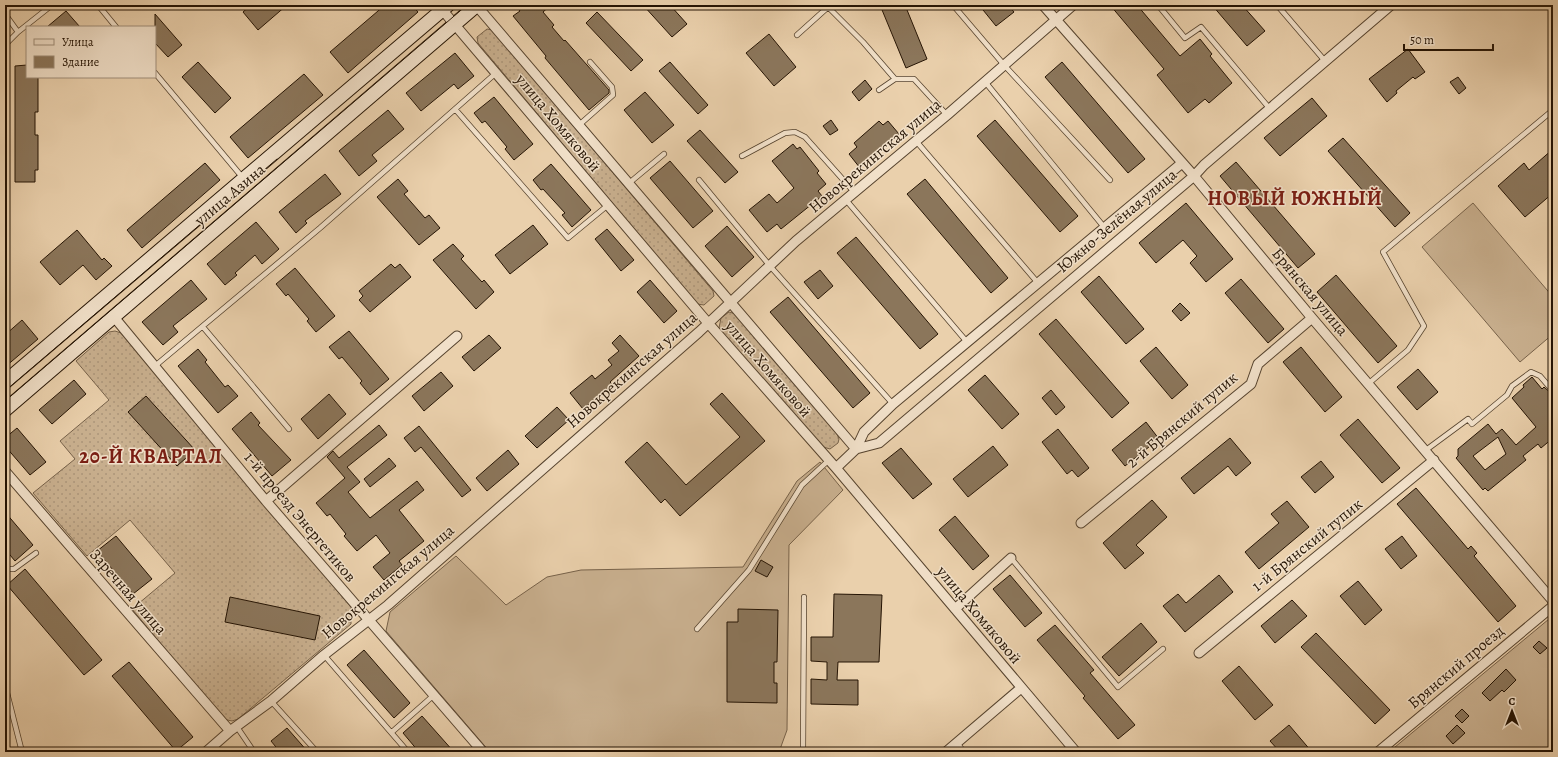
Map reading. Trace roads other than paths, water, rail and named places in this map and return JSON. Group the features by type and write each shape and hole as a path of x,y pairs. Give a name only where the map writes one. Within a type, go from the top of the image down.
{"main road":[{"name":"улица Азина","path":"5,410 476,5"},
{"name":"улица Азина","path":"5,382 244,179 443,7"}],"street":[{"name":"улица Хомяковой","path":"476,5 856,449"},
{"name":"Брянская улица","path":"1043,5 1194,176 1312,318 1426,450 1542,590 1553,601"},
{"name":"Новокрекингская улица","path":"206,752 233,729 271,701 324,655 394,600 731,303 796,241 986,83 1073,5"},
{"name":"Южно-Зелёная улица","path":"856,449 879,442 1194,176 1204,165 1391,5"},
{"name":"улица Хомяковой","path":"443,7 455,24 496,73 708,323 836,468 1076,752"},
{"name":"Южно-Зелёная улица","path":"836,468 856,449 864,432 893,404 1182,162"},
{"name":"1-й проезд Энергетиков","path":"114,317 266,501 483,752"},
{"name":"2-й Брянский тупик","path":"1081,523 1251,384 1258,364 1312,318"},
{"path":"266,501 457,336"},
{"name":"1-й Брянский тупик","path":"1199,653 1434,460"},
{"name":"Заречная улица","path":"5,471 233,729"},
{"path":"955,609 1010,558"},
{"name":"Брянский проезд","path":"1378,752 1553,606"},
{"path":"946,752 1021,688"}],"lane":[{"path":"5,45 18,32 52,5"},
{"path":"98,5 115,26"},
{"path":"953,5 1005,66 1110,180"},
{"path":"1158,5 1184,38 1201,27 1270,109"},
{"path":"1277,5 1325,61"},
{"path":"797,35 827,6 863,42 895,79"},
{"path":"5,14 18,32"},
{"path":"578,126 613,95 612,87 590,62"},
{"path":"155,366 320,228 496,73"},
{"path":"156,74 244,179"},
{"path":"879,90 895,79 914,79 947,115"},
{"path":"986,83 1104,227"},
{"path":"454,109 568,238 608,205"},
{"path":"1368,384 1408,350 1424,326 1383,252 1553,110"},
{"path":"742,156 785,133 795,132 805,137 855,193"},
{"path":"916,141 1038,283"},
{"path":"628,184 664,154"},
{"path":"699,180 770,266 893,404"},
{"path":"846,200 967,342"},
{"path":"203,327 289,429"},
{"path":"1426,450 1468,419 1472,424 1507,395 1512,386 1531,372 1540,376 1553,391"},
{"path":"697,630 749,570 802,485 829,460"},
{"path":"5,569 14,569 36,553"},
{"path":"1010,558 1118,687 1163,649"},
{"path":"803,752 804,597"},
{"path":"324,655 408,752"},
{"path":"5,685 22,752"},
{"path":"392,732 434,695"},
{"path":"271,701 317,752"},
{"path":"233,729 254,752"},
{"path":"957,743 964,752"}],"tram line":[{"path":"5,401 467,5"},
{"path":"5,391 277,159"}],"district":[{"name":"НОВЫЙ ЮЖНЫЙ","path":"1295,198"},
{"name":"20-Й КВАРТАЛ","path":"151,456"}]}
